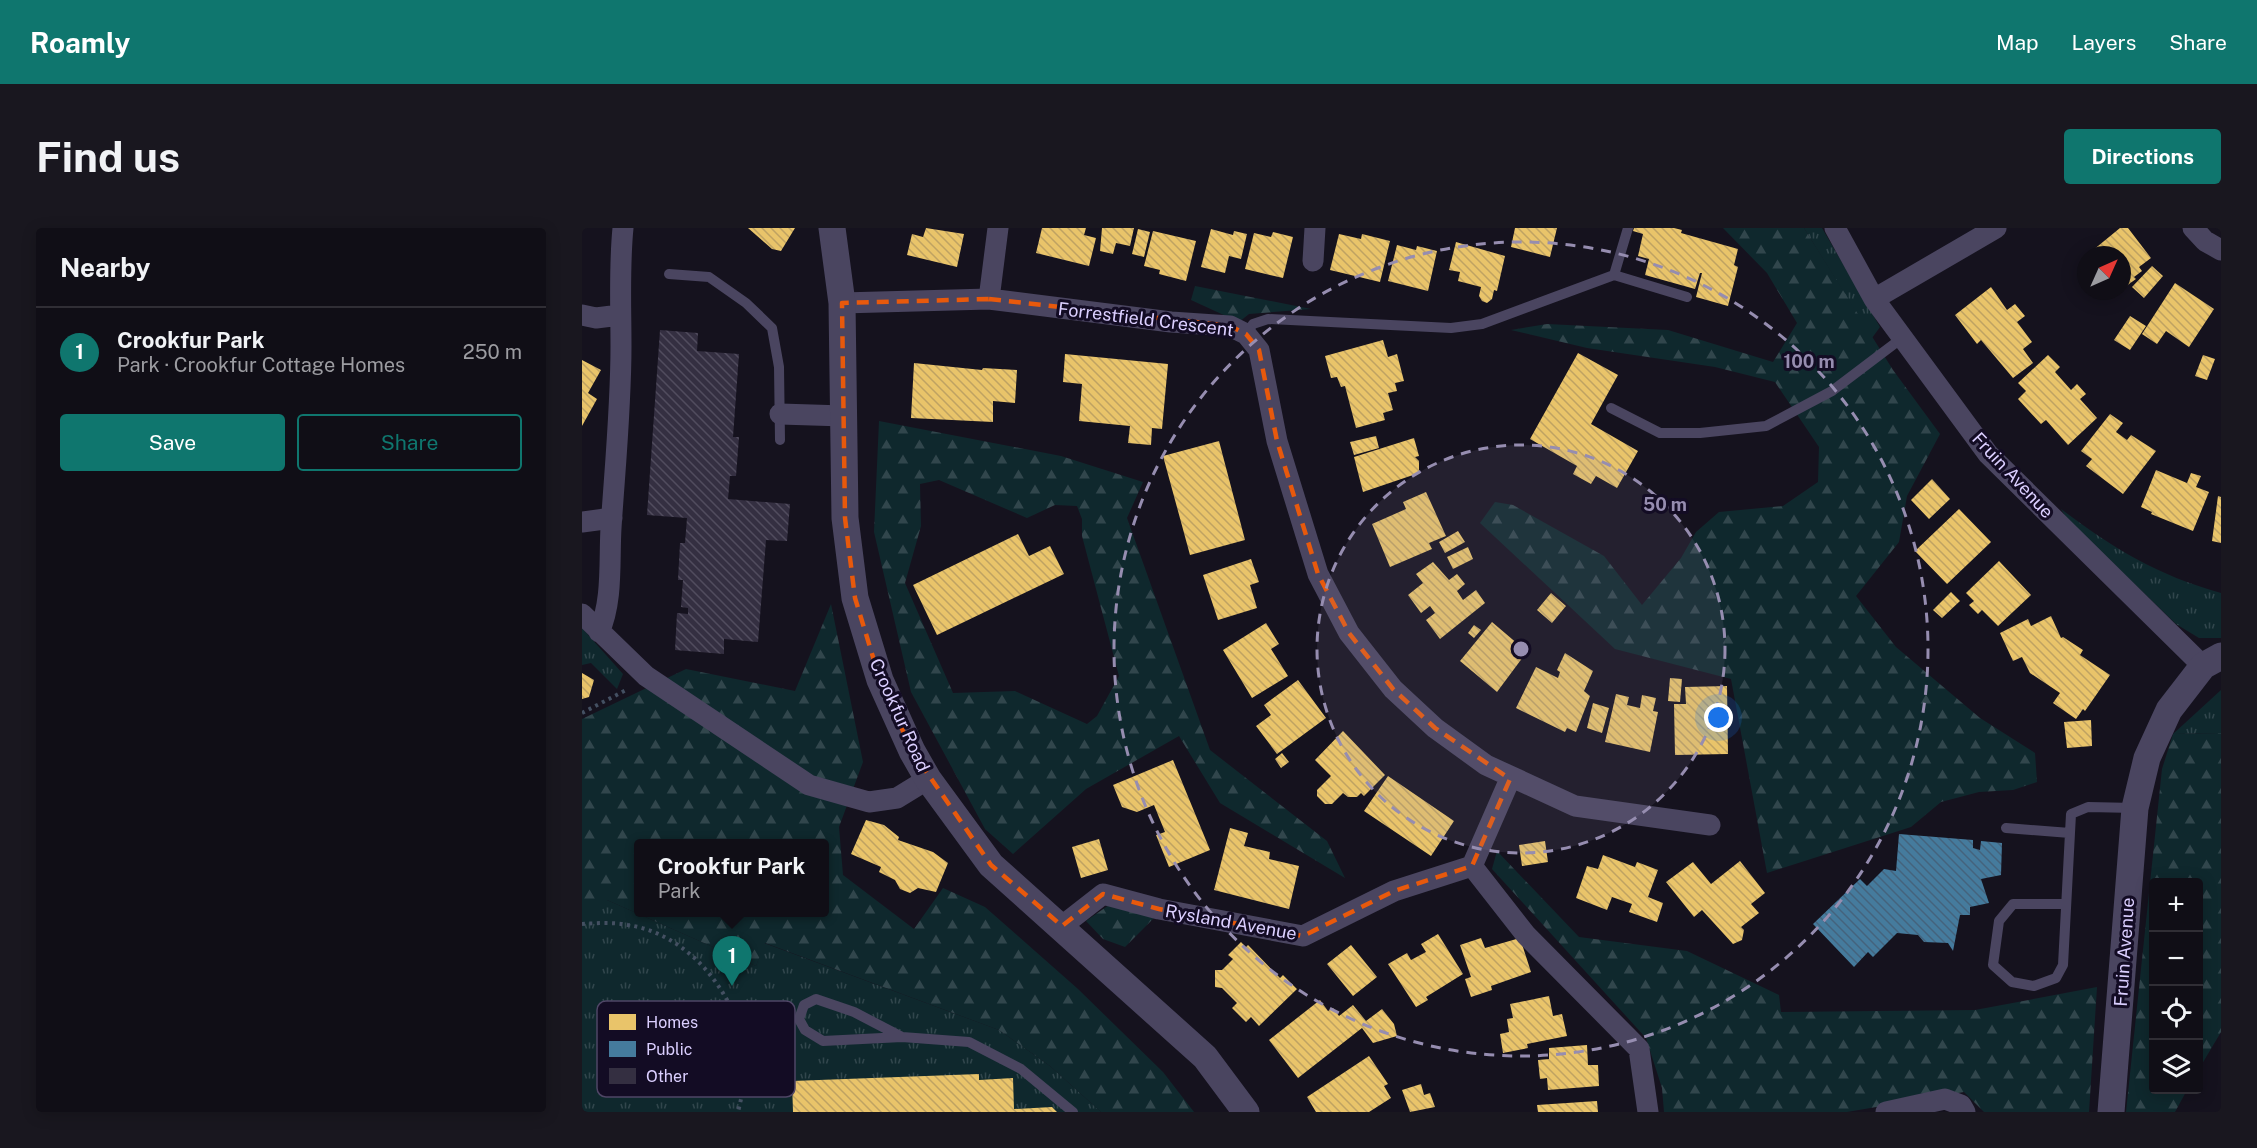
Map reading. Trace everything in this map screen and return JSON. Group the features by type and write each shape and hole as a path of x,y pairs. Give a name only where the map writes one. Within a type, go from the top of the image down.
{"street":[{"path":"599,632 605,610 619,439 619,268 624,228"},
{"name":"Crookfur Road","path":"832,228 842,303 846,518 855,598 880,680 912,751 928,779 991,865 1062,926 1205,1057 1246,1112"},
{"path":"988,299 998,228"},
{"path":"1313,261 1315,228"},
{"name":"Fruin Avenue","path":"1834,228 1874,299 1988,454 2212,661 2169,710 2147,758 2135,808 2111,1112"},
{"path":"1874,299 1996,228"},
{"path":"2193,228 2205,241 2221,250"},
{"name":"Forrestfield Crescent","path":"842,303 988,299 1171,322 1230,326 1246,333 1259,350 1277,441 1318,574 1349,633 1393,689 1435,728 1486,765 1510,779 1575,807 1710,825"},
{"path":"582,315 596,318 620,315"},
{"path":"780,414 844,417"},
{"path":"582,522 612,518"},
{"path":"582,614 646,676 809,785 869,802 897,798 928,779"},
{"path":"1510,779 1472,866 1526,935 1639,1049 1648,1112"},
{"name":"Rysland Avenue","path":"1062,926 1103,894 1159,909 1303,936 1394,891 1472,866"},
{"path":"1886,1112 1945,1099 1961,1105 1965,1112"}],"lane":[{"path":"1614,275 1628,228"},
{"path":"669,274 709,277 747,303 772,328 779,367 780,440"},
{"path":"1246,333 1253,324 1268,319 1451,328 1482,324 1614,275 1687,297"},
{"path":"1611,408 1660,433 1700,433 1766,426 1832,391 1902,338"},
{"path":"2067,904 2013,904 1999,921 1993,966 2012,982 2034,986 2056,978 2063,965 2067,904 2071,814 2088,807 2135,808"},
{"path":"2006,828 2070,833"},
{"path":"902,1037 854,1012 816,999 804,1005 799,1019 805,1030 823,1041 902,1037 969,1042 1021,1069 1073,1112"}],"path":[{"path":"582,713 610,700 646,676"},
{"path":"582,924 628,924 660,934 691,956 718,983 728,1001"},
{"path":"738,1112 742,1097"}],"highlighted area":[{"path":"989,299 1230,326 1246,334 1259,350 1277,441 1318,574 1349,633 1393,689 1435,728 1510,779 1472,866 1394,891 1303,936 1159,909 1103,894 1062,926 991,865 912,751 880,680 855,598 845,518 842,303"}],"green space":[{"path":"1723,228 1804,228 1893,370 1940,434 1907,496 1899,542 1856,596 1896,647 1980,718 2035,753 2037,782 2013,790 1979,792 1941,802 1911,827 1767,873 1731,679 1615,649 1480,523 1495,502 1513,505 1604,556 1642,605 1681,558 1696,532 1719,512 1783,506 1818,482 1819,447 1775,382 1715,367 1587,348 1511,330 1547,324 1668,330 1773,362 1797,323 1767,273"},
{"path":"1804,228 1822,228 1880,327 1872,338"},
{"path":"1195,286 1311,309 1249,314 1239,322 1191,300"},
{"path":"879,421 1061,456 1143,482 1127,518 1210,750 1327,841 1345,878 1220,803 1179,736 1086,789 1013,854 985,829 911,692 874,532","holes":["939,480 1027,518 1055,505 1077,506 1082,519 1082,536 1119,676 1097,716 1087,724 1015,691 953,693 905,583 921,526 920,484"]},
{"path":"2061,509 2118,548 2156,569 2221,593 2221,638 2199,638 2176,624 2067,519"},
{"path":"831,604 863,762 839,827 843,875 914,929 943,888 985,907 1078,989 1163,1072 1194,1112 1101,1112 1050,1066 999,1030 765,943 756,966 645,917 829,917 829,839 634,839 634,912 607,900 582,900 582,719 686,669 795,691"},
{"path":"582,628 623,674 617,689 591,663 582,665"},
{"path":"2221,690 2221,733 2173,734"},
{"path":"2221,733 2221,1032 2203,1062 2203,878 2151,878 2162,769 2173,734"},
{"path":"1497,851 1579,937 1687,951 1779,995 1781,1012 1975,1010 2097,987 2089,1112 1984,1112 1964,1092 1847,1112 1664,1112 1662,1088 1646,1038 1492,869"},
{"path":"2149,893 2149,1094 2185,1094 2175,1112 2126,1112"},
{"path":"582,900 607,900 634,912 634,917 645,917 756,966 764,943 999,1030 1050,1066 1101,1112 582,1112"},
{"path":"1109,905 1154,918 1125,947 1103,939 1086,921"}],"building: Homes":[{"path":"748,228 795,228 781,251 772,249"},
{"path":"926,228 964,234 957,267 907,255 912,234 923,237"},
{"path":"1042,228 1086,228 1084,235 1096,238 1089,266 1036,253"},
{"path":"1102,228 1134,228 1130,246 1116,243 1113,254 1100,251"},
{"path":"1515,228 1557,228 1550,257 1511,247"},
{"path":"1634,228 1674,228 1682,230 1681,233 1738,249 1734,265 1738,267 1728,306 1696,297 1702,273 1700,273 1695,289 1645,275 1649,259 1638,256 1643,234 1633,231"},
{"path":"2120,228 2128,228 2151,258 2139,267 2142,271 2131,283 2131,246 2098,246"},
{"path":"1138,229 1150,232 1144,257 1132,254"},
{"path":"1211,229 1233,235 1234,231 1247,234 1241,259 1229,256 1225,273 1201,267"},
{"path":"1153,231 1196,241 1186,281 1159,274 1160,270 1144,266"},
{"path":"1273,232 1293,237 1283,278 1245,269 1254,233 1271,237"},
{"path":"1339,234 1361,239 1362,234 1390,241 1380,282 1330,270"},
{"path":"1456,242 1505,256 1497,291 1494,290 1492,299 1487,303 1479,296 1481,287 1458,281 1460,272 1449,270"},
{"path":"1397,245 1416,250 1417,246 1437,251 1428,291 1388,281"},
{"path":"2152,266 2163,276 2144,298 2132,287"},
{"path":"2175,283 2214,309 2189,347 2166,331 2157,344 2142,334"},
{"path":"1991,287 2007,310 2015,304 2025,316 2017,322 2032,342 2023,349 2033,363 2013,378 1981,340 1977,344 1955,315"},
{"path":"2130,316 2146,326 2130,350 2114,340"},
{"path":"1383,340 1388,357 1397,354 1404,381 1395,383 1397,391 1388,393 1393,410 1383,413 1385,420 1356,428 1345,386 1341,387 1337,377 1331,378 1325,356"},
{"path":"1578,353 1618,375 1591,424 1638,451 1617,488 1596,476 1591,484 1573,474 1577,466 1530,439"},
{"path":"1065,354 1168,364 1162,429 1152,428 1151,445 1128,443 1130,426 1079,421 1082,384 1063,382"},
{"path":"2048,355 2060,367 2055,372 2071,390 2077,384 2086,394 2080,399 2097,418 2068,445 2046,420 2041,424 2018,399 2026,391 2018,383"},
{"path":"2203,355 2215,359 2207,380 2195,376"},
{"path":"582,360 601,370 588,393 597,399 582,426"},
{"path":"914,363 982,370 983,368 1017,370 1015,403 993,401 993,422 911,418"},
{"path":"2110,414 2123,423 2116,432 2127,440 2131,435 2156,451 2123,494 2086,466 2092,459 2081,451"},
{"path":"1376,436 1379,448 1354,455 1350,442"},
{"path":"1414,438 1419,456 1415,457 1419,461 1419,473 1363,492 1354,457"},
{"path":"1219,441 1245,540 1190,555 1163,456"},
{"path":"2156,470 2187,483 2191,473 2201,476 2196,487 2209,492 2193,531 2151,514 2152,512 2141,507"},
{"path":"1932,479 1950,499 1929,519 1911,500"},
{"path":"1426,492 1446,536 1429,543 1432,549 1390,567 1372,524 1406,509 1403,502"},
{"path":"2218,496 2221,497 2221,543 2212,541"},
{"path":"1959,509 1991,542 1947,584 1915,551"},
{"path":"1458,531 1465,542 1445,553 1439,542"},
{"path":"1018,534 1029,556 1050,546 1064,574 937,635 913,585"},
{"path":"1468,547 1473,559 1453,569 1447,557"},
{"path":"1251,559 1259,582 1250,585 1257,608 1218,620 1203,575"},
{"path":"1999,561 2031,595 1998,626 1982,610 1978,614 1969,605 1974,601 1966,593"},
{"path":"1433,562 1449,580 1457,574 1465,584 1457,591 1463,600 1476,590 1485,603 1440,639 1426,620 1435,613 1430,606 1421,613 1408,595 1423,583 1416,574"},
{"path":"1951,592 1960,601 1942,618 1933,610"},
{"path":"1551,593 1566,606 1552,623 1537,610"},
{"path":"2051,616 2061,638 2063,637 2083,650 2080,655 2110,675 2085,711 2083,709 2076,719 2053,703 2060,693 2030,673 2022,657 2013,661 2000,633 2028,619 2031,626"},
{"path":"1492,622 1519,645 1515,650 1523,657 1497,692 1460,661"},
{"path":"1266,623 1279,644 1271,649 1288,676 1252,698 1223,650"},
{"path":"1474,625 1481,630 1474,638 1468,633"},
{"path":"1565,653 1593,671 1584,691 1590,696 1576,732 1567,728 1565,732 1516,708 1536,667 1558,678 1560,672 1557,670"},
{"path":"582,673 594,680 589,697 582,699"},
{"path":"1670,678 1682,679 1680,702 1668,701"},
{"path":"1298,680 1326,718 1277,754 1256,726 1271,715 1264,705"},
{"path":"1727,686 1728,754 1675,755 1674,704 1686,704 1685,687"},
{"path":"1616,694 1629,697 1627,705 1640,708 1642,695 1656,698 1653,711 1658,712 1650,752 1605,742"},
{"path":"1593,703 1609,708 1602,733 1587,728"},
{"path":"2091,720 2092,746 2067,748 2064,722"},
{"path":"1343,731 1385,775 1364,796 1361,793 1357,797 1348,797 1343,793 1332,804 1325,804 1317,796 1317,790 1331,776 1315,760"},
{"path":"1282,753 1289,762 1281,768 1275,759"},
{"path":"1173,760 1210,850 1169,867 1156,835 1165,832 1154,805 1137,812 1122,807 1113,785"},
{"path":"1388,776 1454,821 1431,856 1364,811"},
{"path":"866,820 884,825 899,837 898,840 933,852 948,863 936,892 918,888 910,893 900,889 895,880 879,872 881,867 851,854"},
{"path":"1230,828 1248,833 1244,846 1270,852 1269,859 1299,866 1289,909 1214,890"},
{"path":"1099,839 1108,870 1081,878 1072,847"},
{"path":"1545,841 1548,862 1522,866 1519,845"},
{"path":"1603,855 1635,867 1637,862 1658,870 1648,897 1663,903 1657,922 1629,912 1632,904 1612,897 1607,910 1576,898 1587,866 1598,869"},
{"path":"1740,861 1765,893 1751,904 1759,913 1741,927 1744,930 1742,940 1733,944 1702,910 1694,917 1666,882 1693,862 1711,884"},
{"path":"1438,934 1463,974 1426,997 1428,1000 1416,1007 1388,964 1407,953 1411,960 1426,952 1421,944"},
{"path":"1481,938 1485,948 1520,938 1531,972 1491,986 1492,990 1471,997 1465,979 1471,977 1460,945"},
{"path":"1241,942 1246,947 1248,945 1280,978 1283,975 1297,989 1259,1026 1251,1017 1246,1022 1232,1008 1237,1003 1222,988 1215,987 1215,970 1222,970 1233,959 1228,955"},
{"path":"1351,945 1377,977 1353,996 1327,964"},
{"path":"1549,996 1553,1016 1562,1014 1567,1036 1527,1044 1528,1048 1503,1053 1500,1034 1509,1032 1507,1019 1513,1018 1510,1004"},
{"path":"1320,1000 1328,1011 1333,1008 1339,1016 1353,1005 1366,1021 1382,1009 1394,1024 1397,1036 1373,1043 1362,1028 1298,1078 1269,1040"},
{"path":"1587,1045 1588,1065 1598,1065 1599,1086 1548,1090 1547,1078 1540,1079 1538,1060 1549,1059 1549,1048"},
{"path":"1369,1056 1388,1084 1384,1086 1391,1098 1369,1112 1316,1112 1307,1097"},
{"path":"979,1074 979,1080 1013,1078 1014,1109 1052,1107 1057,1112 793,1112 795,1081"},
{"path":"1421,1084 1424,1095 1430,1093 1435,1107 1410,1112 1402,1090"},
{"path":"1597,1101 1598,1112 1538,1112 1537,1105"}],"building: Public":[{"path":"1899,834 1973,840 1973,848 1980,850 1981,841 2002,843 2001,875 1981,879 1989,903 1970,907 1970,915 1960,915 1953,951 1948,943 1924,942 1918,935 1897,933 1873,957 1868,952 1854,967 1813,924 1860,879 1867,886 1884,869 1896,871"}],"building: Other":[{"path":"660,330 698,333 697,351 739,354 733,437 739,437 736,476 730,476 728,499 790,504 787,541 766,540 758,642 724,639 724,654 675,650 677,613 688,614 688,608 681,607 683,580 678,580 680,543 685,543 687,518 647,515"}],"place":[{"name":"Crookfur Park","path":"732,986"}]}
